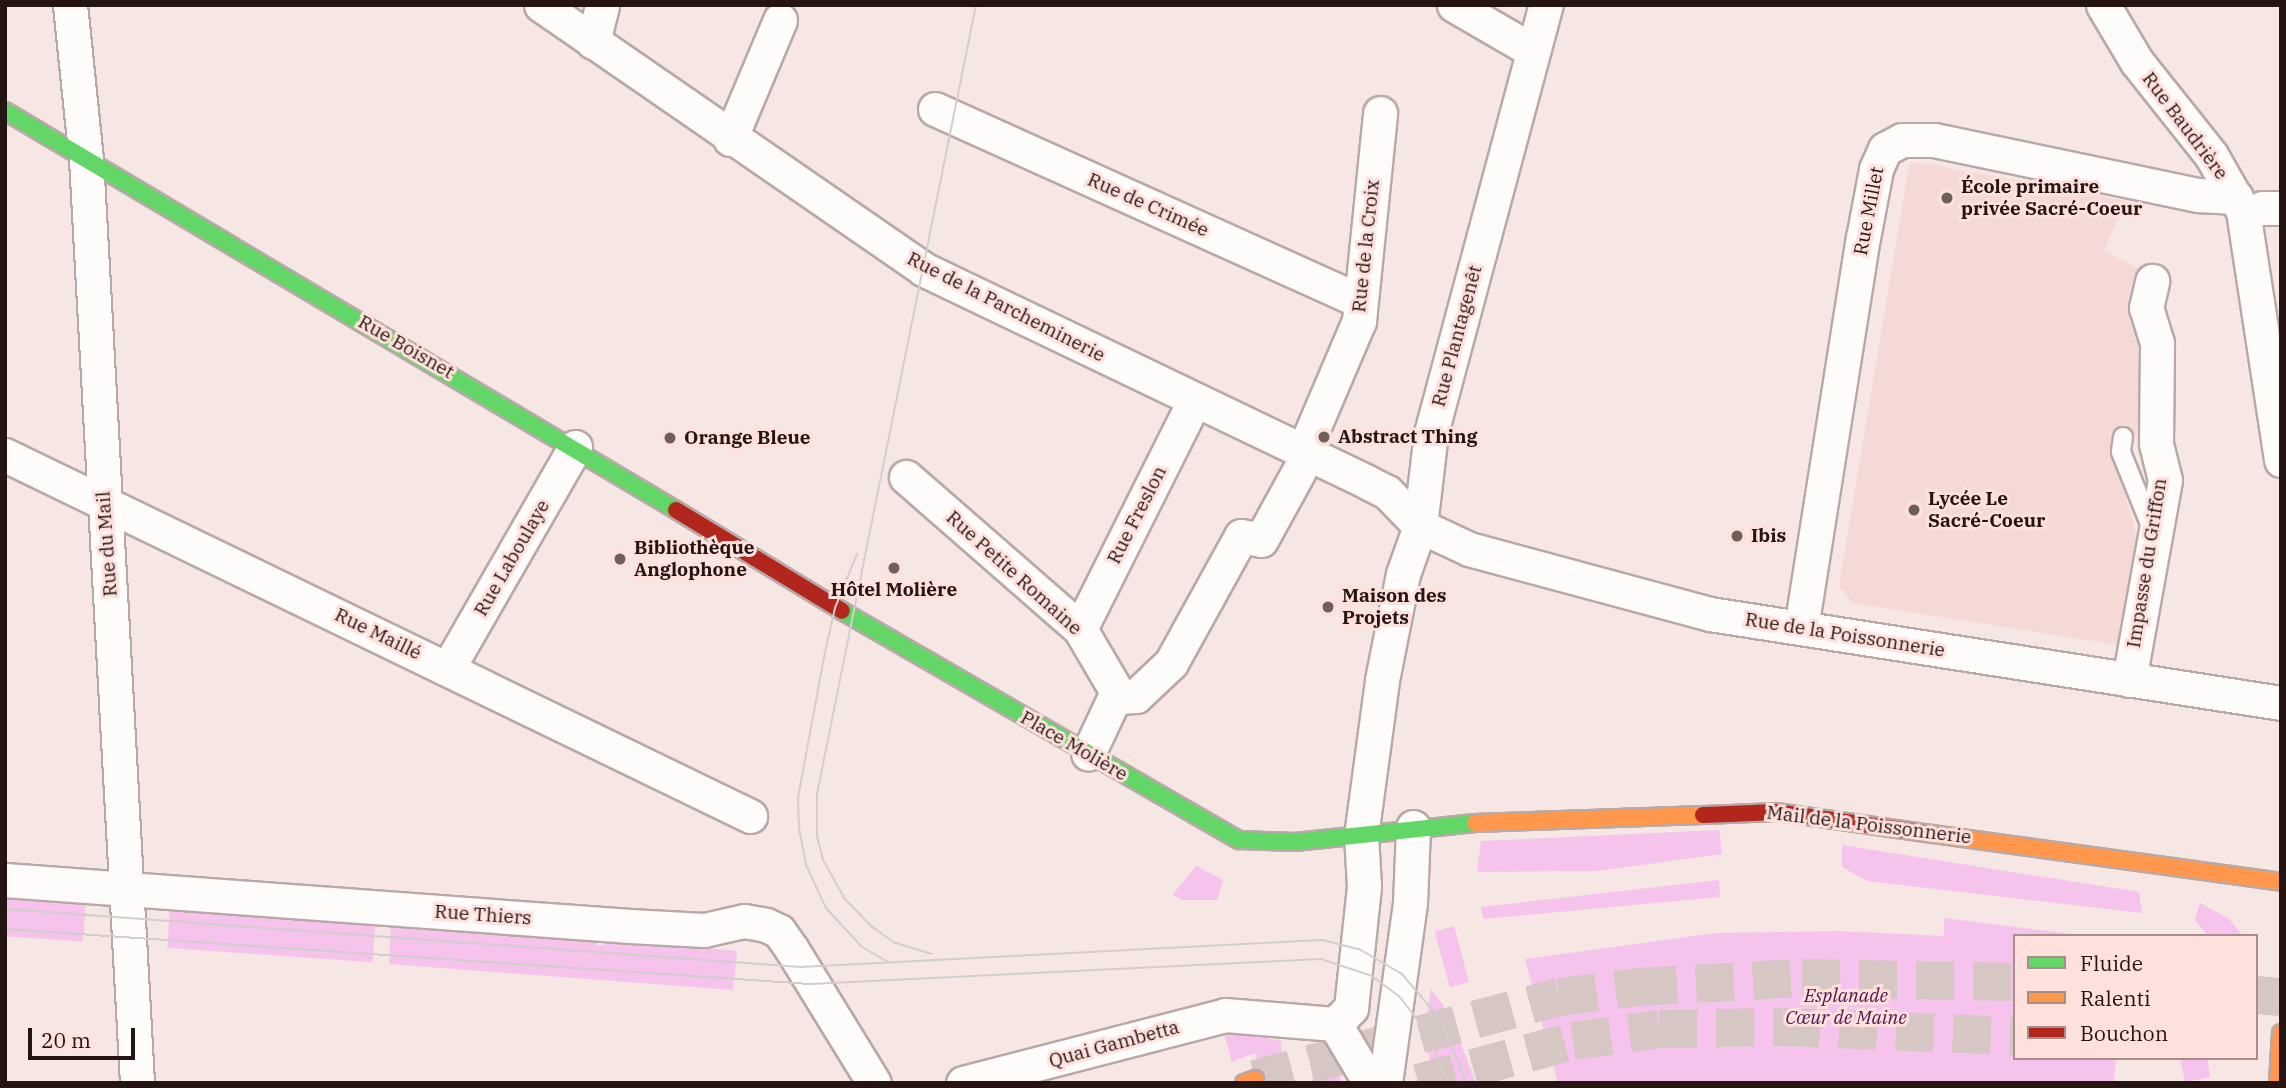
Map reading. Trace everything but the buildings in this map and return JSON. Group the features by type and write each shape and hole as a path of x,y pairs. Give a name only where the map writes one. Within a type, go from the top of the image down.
{"street":[{"name":"Rue du Mail","path":"70,5 86,159 137,1083"},
{"name":"Rue de la Parcheminerie","path":"541,5 730,139 923,269 1194,401 1301,461 1387,492 1420,526"},
{"path":"593,42 602,5"},
{"path":"1454,5 1533,51"},
{"name":"Rue Plantagenêt","path":"1335,1024 1351,1008 1364,886 1361,836 1382,680 1403,574 1420,526 1430,433 1546,5"},
{"name":"Rue Baudrière","path":"2103,5 2137,62 2211,155 2260,204 2248,227 2281,460"},
{"path":"730,139 780,20"},
{"name":"Rue de Crimée","path":"934,109 1360,301"},
{"name":"Rue Boisnet","path":"5,111 575,447 803,589"},
{"name":"Rue de la Croix","path":"1117,697 1136,696 1171,663 1241,536 1261,540 1301,461 1359,321 1380,113"},
{"name":"Rue Millet","path":"1801,628 1863,238 1876,169 1885,149 1902,140 1934,140 2199,195 2260,204"},
{"name":"Impasse du Griffon","path":"2129,680 2147,549 2165,480 2156,443 2157,343 2146,308 2152,281"},
{"name":"Rue Freslon","path":"1080,629 1194,401"},
{"name":"Rue Laboulaye","path":"448,668 575,447"},
{"name":"Rue Maillé","path":"5,455 103,500 736,809"},
{"name":"Rue Petite Romaine","path":"906,477 1080,629 1112,679 1117,697"},
{"name":"Rue de la Poissonnerie","path":"1420,526 1469,549 1710,614 2281,703"},
{"name":"Place Molière","path":"803,589 1239,840 1296,842 1361,836 1413,827"},
{"path":"1088,754 1117,697"},
{"name":"Mail de la Poissonnerie","path":"1413,827 1777,811 2281,882"},
{"path":"1385,1083 1406,939 1413,827"},
{"name":"Rue Thiers","path":"5,880 704,930 744,921 766,925 779,931 791,948 874,1083"},
{"name":"Quai Gambetta","path":"963,1083 1225,1015 1335,1024"},
{"path":"1335,1024 1370,1083"},
{"path":"2278,1083 2281,1033"}],"lane":[{"path":"2123,437 2121,452 2147,549"}],"shaded area":[{"path":"1917,162 2125,201 2104,251 2143,271 2140,369 2145,376 2137,439 2114,436 2112,444 2138,542 2120,645 1852,603 1839,586 1909,166"}],"green space":[{"path":"1719,830 1722,854 1597,871 1477,872 1481,841"},
{"path":"1842,845 2139,892 2142,913 1867,881 1842,867"},
{"path":"1196,866 1223,880 1217,900 1181,900 1173,894"},
{"path":"1719,880 1720,897 1483,919 1481,907"},
{"path":"5,896 86,902 83,942 5,936"},
{"path":"2200,903 2229,919 2241,934 2206,934 2195,920"},
{"path":"170,908 375,922 373,962 167,948"},
{"name":"Esplanade Cœur de Maine","path":"1944,918 2073,934 2013,934 2013,1060 2116,1060 2114,1083 1558,1083 1525,959 1716,933 1838,931 1944,936"},
{"path":"391,925 597,939 597,945 605,945 605,939 737,951 733,990 389,964"},
{"path":"1454,926 1469,982 1450,987 1435,931"},
{"path":"1431,989 1449,1013 1476,1083 1440,1083 1423,1041"},
{"path":"1223,1030 1281,1041 1284,1083 1265,1083 1255,1053 1232,1062"},
{"path":"1308,1044 1330,1049 1338,1062 1341,1083 1313,1083"},
{"path":"2180,1060 2207,1060 2210,1077 2185,1082"}],"tunnel":[{"path":"1255,1079 1559,997 1639,987 1802,978 2013,982"},
{"path":"2258,995 2281,997"},
{"path":"1418,1083 1573,1041 1659,1029 1782,1027 2013,1036"}],"tram line":[{"path":"932,954 895,943 872,927 845,899 823,860 817,836 817,794 976,5"},
{"path":"857,554 835,608 825,652 798,798 799,828 806,865 826,908 862,947 886,961"},
{"path":"5,909 801,967 1322,940 1359,949 1402,974 1440,1019 1467,1083"},
{"path":"5,929 810,984 1321,959 1372,976 1399,996 1427,1032 1448,1083"}],"traffic: fast":[{"path":"5,111 676,510"},
{"path":"842,611 1239,840 1295,842 1475,823"}],"traffic: slow":[{"path":"1475,823 1703,815"},
{"path":"1925,833 2281,882"},
{"path":"2278,1083 2281,1033"},
{"path":"1244,1083 1255,1079"}],"traffic: jam":[{"path":"676,510 842,611"},
{"path":"1703,815 1777,812 1925,833"}],"place":[{"name":"École primaire privée Sacré-Coeur","path":"1947,198"},
{"name":"Abstract Thing","path":"1324,437"},
{"name":"Orange Bleue","path":"670,438"},
{"name":"Lycée Le Sacré-Coeur","path":"1914,510"},
{"name":"Ibis","path":"1737,536"},
{"name":"Bibliothèque Anglophone","path":"620,559"},
{"name":"Hôtel Molière","path":"894,568"},
{"name":"Maison des Projets","path":"1328,607"}]}
